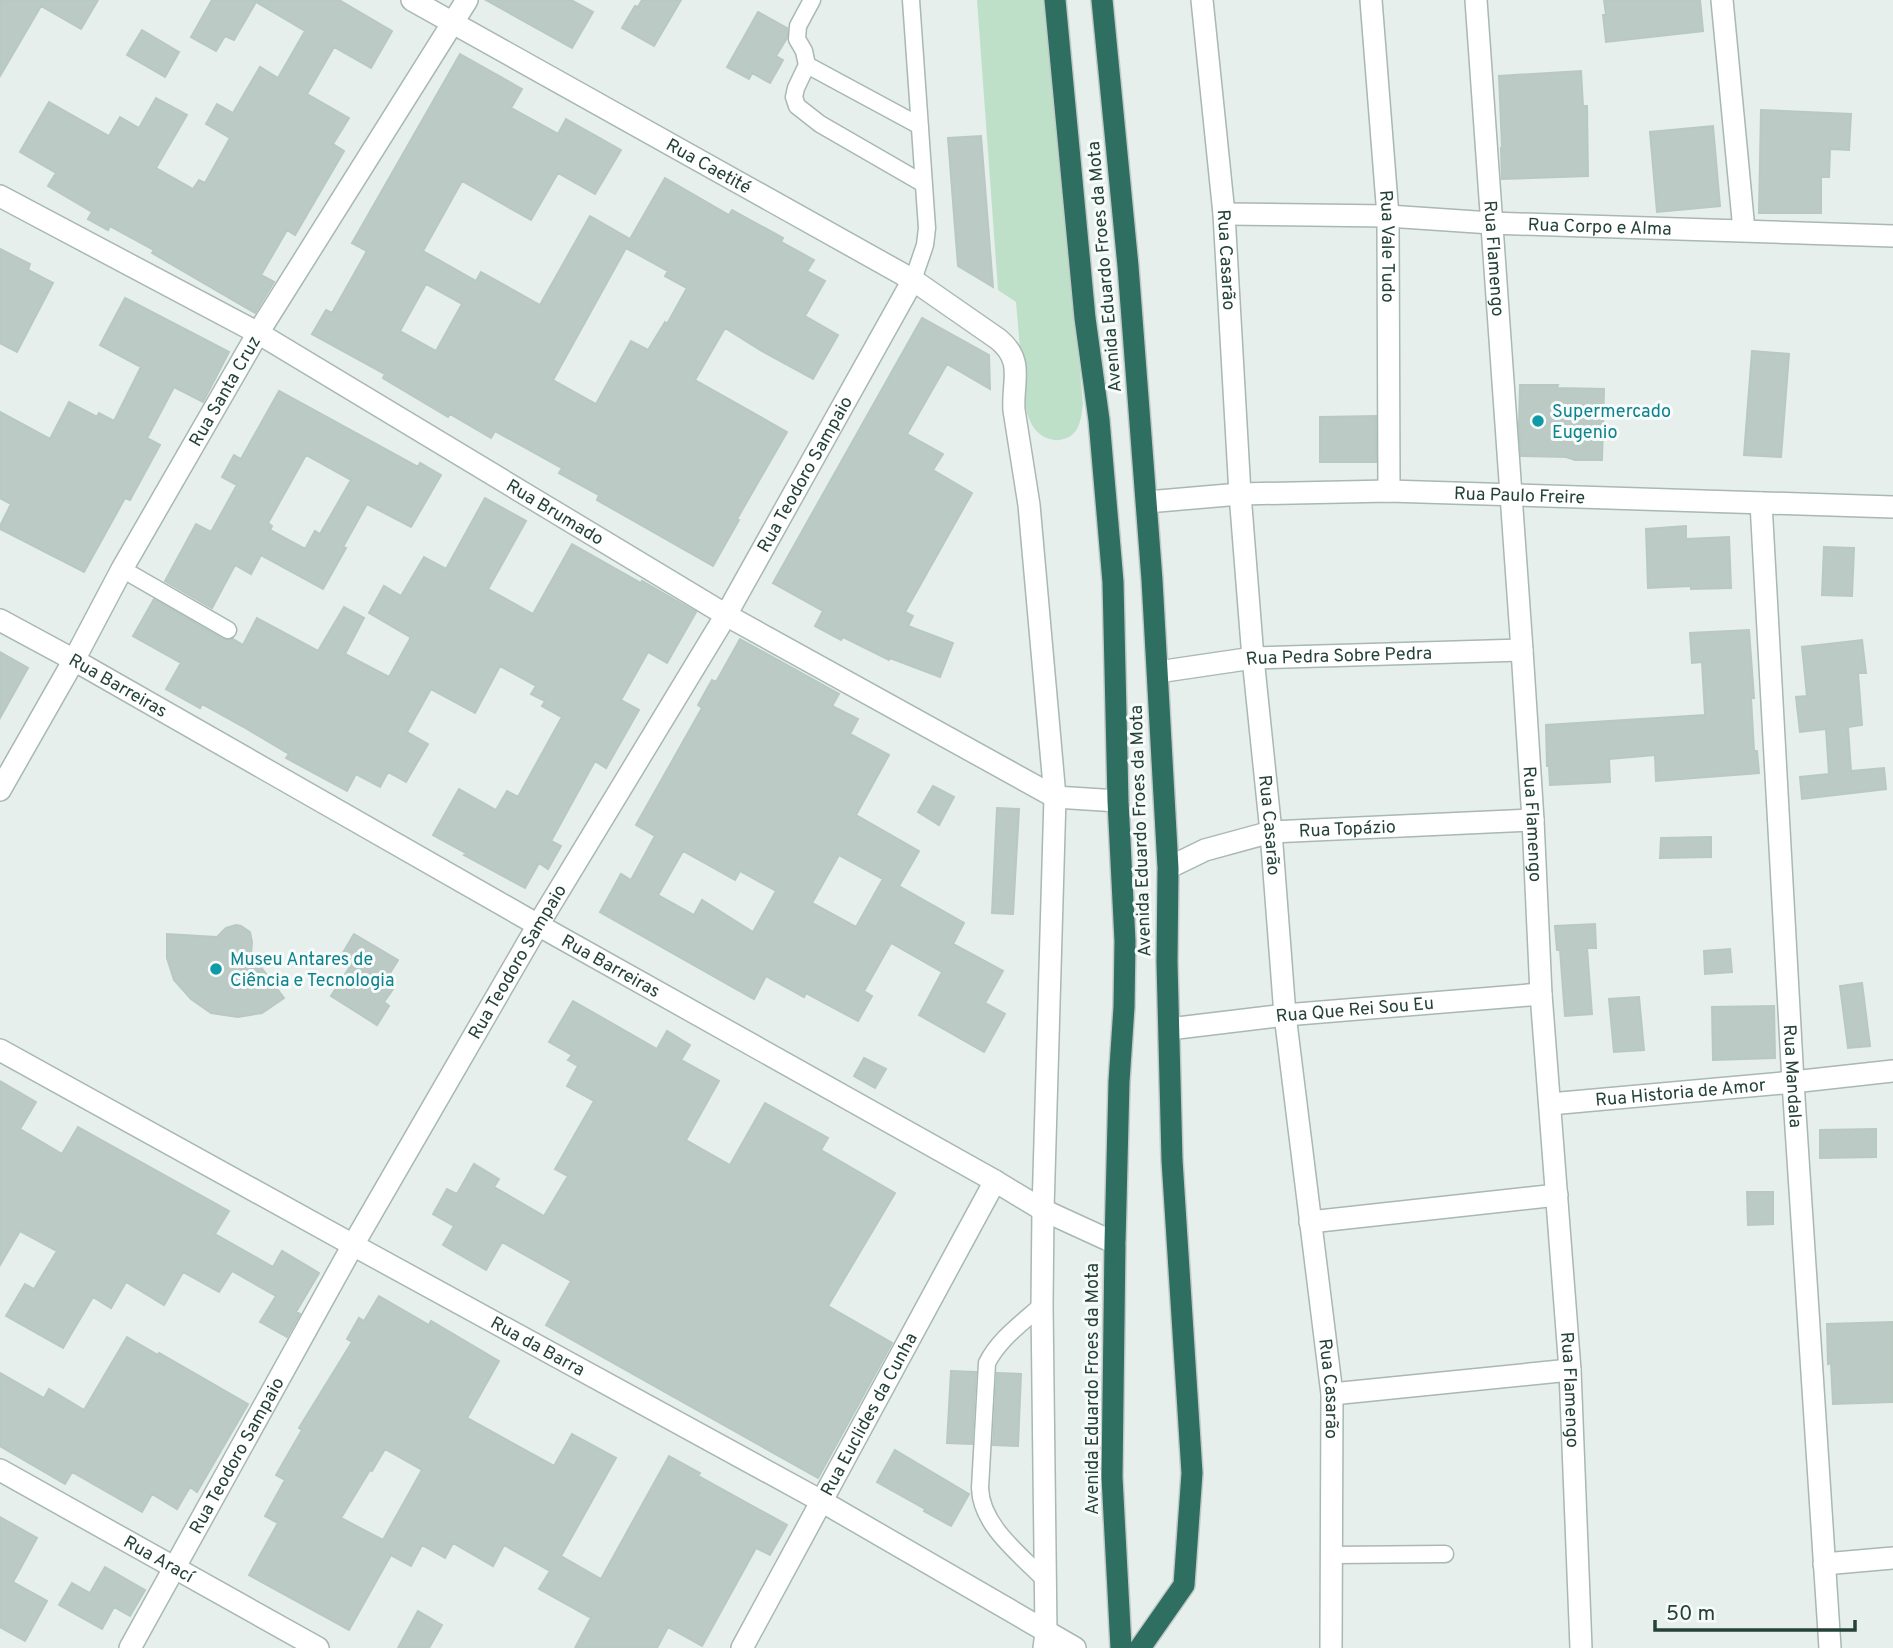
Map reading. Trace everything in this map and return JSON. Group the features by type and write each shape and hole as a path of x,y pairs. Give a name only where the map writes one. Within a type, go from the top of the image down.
{"highway":[{"name":"Avenida Eduardo Froes da Mota","path":"1055,0 1085,318 1099,419 1112,582 1125,941 1115,1243 1112,1478 1121,1648"},
{"name":"Avenida Eduardo Froes da Mota","path":"1102,0 1128,266 1158,672 1168,868 1167,962 1172,1160 1192,1473 1184,1585 1140,1648"}],"street":[{"name":"Rua Caetité","path":"412,0 913,280 1008,347 1016,366 1014,410 1028,505 1055,797"},
{"name":"Rua Santa Cruz","path":"0,790 122,569 258,333 467,0"},
{"name":"Rua Casarão","path":"1202,0 1224,214 1240,494 1285,1015 1332,1394 1331,1648"},
{"name":"Rua Vale Tudo","path":"1371,0 1388,216 1389,491"},
{"name":"Rua Flamengo","path":"1476,0 1522,650 1541,994 1570,1370 1581,1648"},
{"path":"1722,0 1744,230"},
{"name":"Rua Brumado","path":"0,196 258,333 726,614 1055,797 1118,801"},
{"name":"Rua Corpo e Alma","path":"1224,214 1388,216 1491,223 1893,236"},
{"name":"Rua Teodoro Sampaio","path":"130,1648 353,1245 538,925 726,614 913,280"},
{"name":"Rua Paulo Freire","path":"1147,502 1240,494 1389,491 1893,507"},
{"name":"Rua Mandala","path":"1761,503 1793,1082 1830,1648"},
{"name":"Rua Barreiras","path":"0,620 1043,1210 1115,1243"},
{"name":"Rua Pedra Sobre Pedra","path":"1158,672 1253,657 1522,650"},
{"path":"1045,1640 1043,1210 1055,797"},
{"name":"Rua Topázio","path":"1168,868 1205,850 1271,832 1533,820"},
{"name":"Rua Que Rei Sou Eu","path":"1169,1029 1285,1015 1541,994"},
{"name":"Rua da Barra","path":"0,1050 823,1502 1045,1640 1075,1648"},
{"name":"Rua Historia de Amor","path":"1550,1104 1893,1071"},
{"name":"Rua Euclides da Cunha","path":"742,1648 995,1181"},
{"path":"1310,1222 1558,1195"},
{"path":"1332,1394 1570,1370"},
{"name":"Rua Arací","path":"0,1470 318,1648"},
{"path":"1824,1564 1893,1558"}],"lane":[{"path":"812,0 798,26 797,39 804,51 807,65 796,88 794,97 797,106 820,124 924,184"},
{"path":"911,0 927,229 925,245 913,280"},
{"path":"807,65 920,126"},
{"path":"122,569 228,630"},
{"path":"1042,1305 1001,1342 987,1363 981,1498 1002,1537 1045,1580"},
{"path":"1333,1555 1444,1554"}],"green space":[{"path":"977,0 1046,0 1083,404 1077,430 1069,437 1059,440 1042,435 1029,419 1024,399 1016,302 998,290"}],"building":[{"path":"0,0 98,0 81,29 41,6 0,76"},
{"path":"212,0 339,0 392,31 371,68 334,47 307,94 349,118 333,144 344,151 295,235 287,230 261,275 274,282 255,313 152,253 154,250 110,226 108,230 88,219 92,212 48,186 56,173 20,152 49,102 109,136 120,117 139,128 156,98 187,115 156,168 193,189 199,180 205,183 230,138 206,124 217,104 233,113 260,67 278,78 305,31 256,2 234,40 225,36 216,51 191,37"},
{"path":"486,0 571,0 593,12 572,48"},
{"path":"642,0 681,0 654,46 622,28 635,6 638,7"},
{"path":"1604,0 1700,0 1703,31 1606,42"},
{"path":"758,12 787,28 787,38 776,56 783,60 770,83 752,73 749,79 727,67"},
{"path":"142,30 179,52 165,77 127,55"},
{"path":"460,54 522,89 511,108 558,134 566,119 621,150 595,194 558,173 531,220 462,181 423,251 476,281 481,272 540,305 590,216 630,239 665,178 729,215 732,210 783,238 781,242 814,260 807,271 825,281 805,316 838,335 813,379 725,328 695,380 787,432 713,566 597,500 599,495 559,473 562,468 495,431 491,438 450,414 448,417 383,378 385,374 312,334 326,310 332,313 367,251 352,243","holes":["626,248 668,271 665,276 687,288 667,324 665,322 648,350 631,341 596,404 553,380","426,284 462,304 436,351 400,331"]},
{"path":"1581,71 1583,106 1587,106 1588,176 1502,179 1499,76"},
{"path":"1761,110 1851,114 1849,150 1830,149 1829,177 1821,177 1821,213 1759,213"},
{"path":"1713,126 1720,206 1657,212 1650,132"},
{"path":"981,136 993,287 958,266 948,138"},
{"path":"0,249 30,264 28,270 53,283 17,352 0,343"},
{"path":"125,298 229,352 203,402 174,387 147,438 160,445 130,500 125,498 84,572 0,529 11,504 0,498 0,412 50,439 69,402 97,417 99,413 114,421 141,367 100,345"},
{"path":"922,318 989,355 990,389 947,364 907,434 943,454 933,470 972,493 905,612 913,616 908,626 953,643 940,677 890,658 889,660 815,626 823,611 773,583"},
{"path":"1752,351 1789,354 1781,457 1744,455"},
{"path":"1520,385 1604,389 1602,460 1521,456"},
{"path":"279,391 418,467 420,463 441,475 411,527 367,504 323,589 261,555 251,574 235,565 212,608 165,581 196,524 211,532 237,485 222,477 234,455 241,459","holes":["306,455 351,480 320,534 315,531 305,549 270,530 272,526 268,523"]},
{"path":"1376,416 1376,462 1320,462 1320,417"},
{"path":"485,498 526,521 488,589 533,614 572,544 696,612 667,663 648,652 621,700 639,710 606,768 595,761 551,841 561,846 548,869 539,863 525,888 433,835 459,789 496,810 507,791 518,797 562,717 542,706 545,701 531,694 536,686 500,666 475,713 431,689 407,732 428,744 406,782 388,772 380,787 356,774 347,791 286,758 289,754 247,729 202,704 200,708 166,689 181,663 133,636 154,599 223,639 233,639 243,645 257,618 318,651 344,607 364,618 345,654 389,677 410,637 369,613 384,586 401,596 424,557 446,569"},
{"path":"1686,526 1686,539 1729,537 1731,588 1648,588 1646,529"},
{"path":"1824,547 1854,548 1852,596 1822,595"},
{"path":"1749,630 1754,698 1751,698 1754,751 1757,751 1759,773 1656,781 1655,755 1609,759 1610,782 1550,785 1546,725 1705,715 1702,662 1692,663 1690,633"},
{"path":"740,639 839,694 832,706 858,719 850,734 889,755 856,815 919,851 899,886 964,923 953,944 1003,971 985,1003 1005,1014 984,1052 919,1015 942,972 891,943 864,991 872,996 858,1021 806,993 804,997 766,976 754,999 600,912 621,874 631,880 655,836 636,825 702,708 698,705 712,680 716,682","holes":["683,851 735,880 740,871 776,891 753,932 702,900 694,915 658,895","839,855 883,879 856,927 812,903"]},
{"path":"1862,640 1866,673 1858,673 1862,725 1848,727 1851,771 1884,768 1886,789 1802,799 1800,777 1829,774 1826,729 1800,732 1796,697 1807,696 1802,647"},
{"path":"0,652 28,668 0,718"},
{"path":"933,786 954,797 939,825 918,812"},
{"path":"997,808 1019,809 1013,914 992,913"},
{"path":"1711,837 1711,857 1660,858 1661,838"},
{"path":"1595,924 1596,948 1587,948 1592,1014 1565,1016 1560,950 1557,950 1555,926"},
{"name":"Museu Antares de Ciência e Tecnologia","path":"236,925 250,932 251,954 284,998 262,1013 238,1017 211,1013 191,999 174,980 167,958 167,934 217,937 226,928"},
{"path":"354,934 398,960 384,983 393,989 384,1002 389,1006 377,1025 331,996 353,962 341,956"},
{"path":"1730,949 1732,972 1705,974 1704,951"},
{"path":"1862,983 1870,1046 1848,1048 1840,986"},
{"path":"1639,997 1644,1050 1614,1052 1609,999"},
{"path":"573,1001 657,1049 667,1031 690,1045 681,1060 719,1081 686,1140 730,1165 765,1103 828,1138 821,1150 895,1193 828,1306 892,1343 818,1478 546,1325 571,1281 502,1242 486,1270 443,1245 454,1226 433,1214 447,1189 457,1194 474,1164 499,1179 494,1187 544,1216 568,1176 555,1169 594,1101 567,1086 578,1066 568,1060 572,1055 549,1042"},
{"path":"1774,1006 1775,1058 1713,1060 1712,1007"},
{"path":"864,1058 886,1069 875,1088 854,1076"},
{"path":"0,1081 36,1102 20,1129 62,1154 78,1127 229,1211 215,1234 273,1267 282,1251 319,1273 296,1312 300,1314 287,1337 260,1322 276,1296 232,1271 219,1292 183,1272 164,1305 126,1282 111,1308 93,1297 63,1348 6,1316 25,1284 34,1289 57,1251 20,1231 0,1265"},
{"path":"1876,1129 1876,1157 1820,1158 1820,1130"},
{"path":"1747,1192 1773,1192 1773,1224 1748,1225"},
{"path":"379,1296 429,1325 431,1321 499,1361 467,1418 554,1466 572,1434 616,1458 561,1556 601,1579 669,1456 700,1473 698,1476 787,1525 770,1555 756,1548 702,1646 668,1627 657,1648 575,1648 591,1618 539,1589 550,1571 504,1545 493,1566 453,1543 445,1558 422,1545 411,1566 391,1555 349,1630 249,1575 278,1523 265,1516 285,1480 276,1475 302,1430 299,1428 352,1342 347,1339 359,1318 364,1321","holes":["385,1449 422,1470 383,1540 341,1518"]},
{"path":"1893,1322 1893,1402 1833,1404 1827,1324"},
{"path":"127,1337 248,1404 197,1492 190,1487 177,1509 152,1494 142,1512 72,1472 65,1484 0,1446 0,1373 44,1398 49,1389 84,1410"},
{"path":"951,1371 976,1372 972,1444 947,1443"},
{"path":"997,1373 1021,1374 1018,1446 993,1445"},
{"path":"895,1450 969,1494 951,1526 877,1482"},
{"path":"0,1517 37,1538 13,1582 47,1601 25,1641 0,1627"},
{"path":"105,1567 145,1590 130,1616 114,1607 102,1629 59,1605 72,1583 90,1593"},
{"path":"418,1611 442,1625 429,1648 398,1648"}],"place":[{"name":"Supermercado Eugenio","path":"1538,421"},
{"name":"Museu Antares de Ciência e Tecnologia","path":"216,969"}]}
